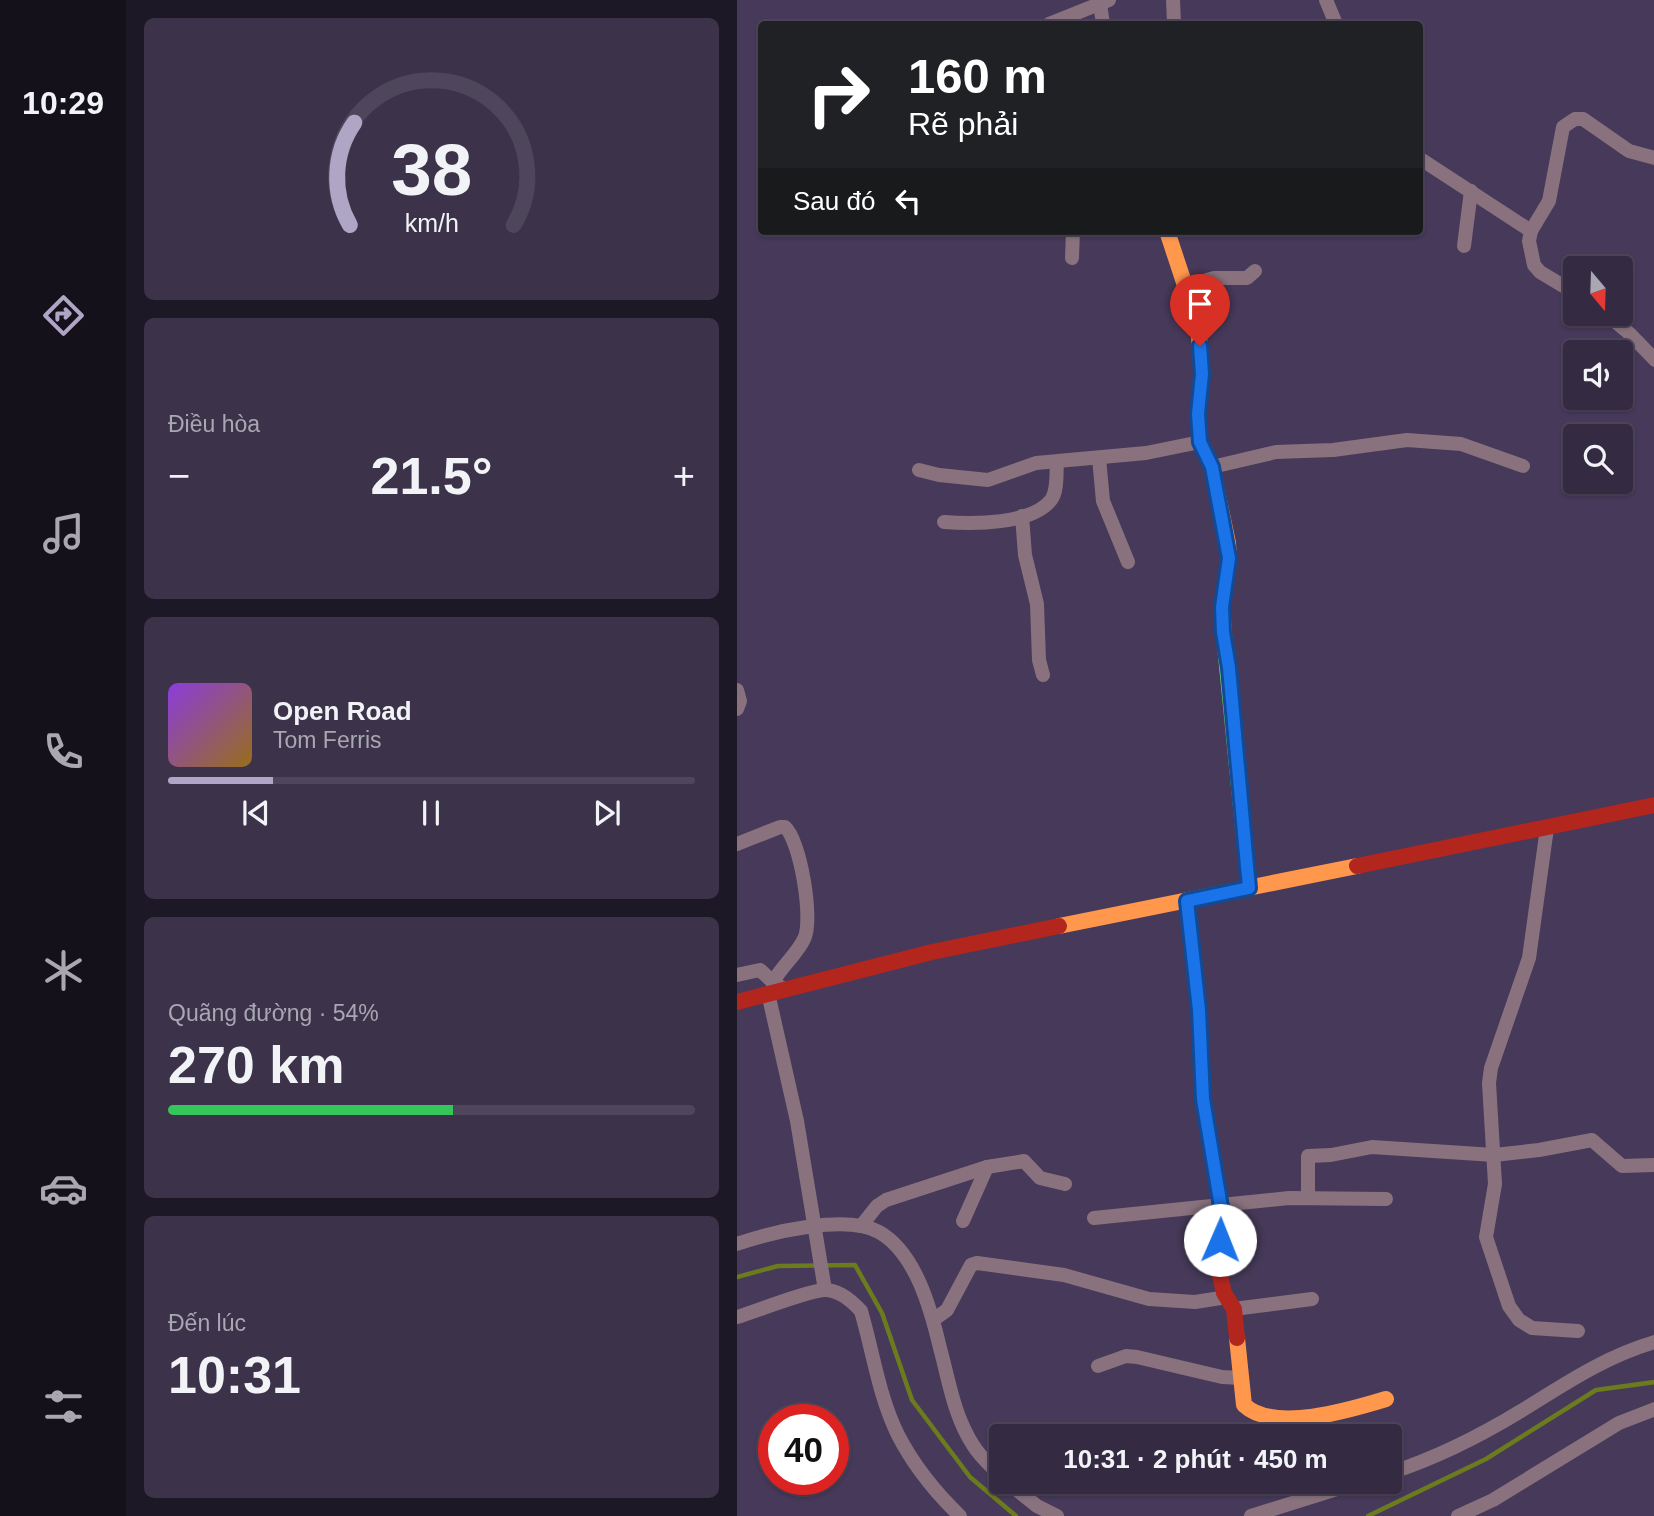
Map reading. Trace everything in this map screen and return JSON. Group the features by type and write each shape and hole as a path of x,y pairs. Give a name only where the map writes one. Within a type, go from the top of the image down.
{"street":[{"path":"1173,0 1174,21"},
{"path":"1326,0 1335,21"},
{"path":"1057,21 1105,2 1103,21"},
{"path":"1563,286 1540,272 1534,265 1529,241 1531,231 1549,201 1563,127 1583,118 1619,145 1654,158"},
{"path":"1423,161 1531,231"},
{"path":"1464,246 1471,191"},
{"path":"1072,258 1073,235"},
{"path":"1168,235 1196,317 1202,374 1198,414 1200,442 1212,467 1229,558 1222,607 1223,632 1229,668 1249,888"},
{"path":"1187,286 1214,278 1247,278 1255,271"},
{"path":"1620,326 1654,360"},
{"path":"1212,467 1276,452 1333,450 1407,440 1461,444 1523,466"},
{"path":"919,470 988,480 1036,463 1174,449 1200,442"},
{"path":"1099,458 1103,501 1128,562"},
{"path":"944,522 1000,522 1022,516 1050,501 1055,493 1057,462"},
{"path":"1022,516 1025,555 1037,604 1039,660 1043,675"},
{"path":"737,690 740,701 737,709"},
{"path":"737,1002 775,989 932,952 1654,805"},
{"path":"737,844 771,829 785,827 791,835 802,873 806,934 775,989"},
{"path":"1547,828 1529,958 1491,1068 1489,1083 1495,1184 1486,1237 1509,1306 1519,1320 1532,1328 1578,1331"},
{"path":"1187,901 1199,1010 1203,1099 1221,1207 1222,1231 1218,1261 1230,1303 1244,1405 1248,1412 1256,1416 1307,1417 1360,1408 1386,1399"},
{"path":"737,975 760,970 775,989 824,1286"},
{"path":"1308,1198 1306,1161 1310,1155 1331,1155 1382,1147 1494,1155 1592,1140 1622,1166 1654,1165"},
{"path":"861,1226 877,1206 886,1200 987,1167 1024,1161 1040,1178 1065,1184"},
{"path":"963,1221 987,1167"},
{"path":"1094,1218 1221,1207 1278,1199 1386,1199"},
{"path":"737,1244 816,1230 861,1226 878,1231 898,1248 909,1265 933,1320 959,1417 972,1444 989,1463"},
{"path":"933,1320 946,1310 971,1265 977,1263 1064,1275 1149,1299 1230,1303 1312,1300"},
{"path":"737,1317 824,1286 852,1301 861,1311 886,1405 898,1436 942,1499 960,1516"},
{"path":"1402,1468 1454,1447 1521,1412 1594,1365 1654,1342"},
{"path":"1098,1366 1126,1356 1222,1377 1242,1378"},
{"path":"1458,1516 1493,1500 1618,1423 1654,1409"},
{"path":"1022,1494 1037,1506 1057,1516"},
{"path":"1251,1516 1321,1494"}],"waterway":[{"path":"737,1277 778,1266 855,1265 882,1313 912,1400 970,1477 1016,1516"},
{"path":"1368,1516 1486,1459 1596,1390 1655,1382"}],"traffic: fast":[{"path":"1225,646 1249,888"}],"traffic: slow":[{"path":"1168,235 1198,325 1202,374 1198,414 1200,442 1212,467 1228,543 1229,558 1222,607 1225,646"},
{"path":"1059,926 1357,866"},
{"path":"1237,1338 1244,1405 1257,1413 1274,1417 1313,1417 1386,1399"}],"traffic: jam":[{"path":"1357,866 1655,805"},
{"path":"1187,901 1199,1010 1203,1099 1221,1207 1219,1271 1224,1293 1234,1309 1237,1338"},
{"path":"737,1002 932,952 1059,926"}],"route":[{"path":"1200,346 1200,442 1212,467 1228,543 1229,558 1222,607 1223,632 1229,668 1249,888 1187,901 1199,1010 1203,1099 1221,1207 1220,1240"}]}
